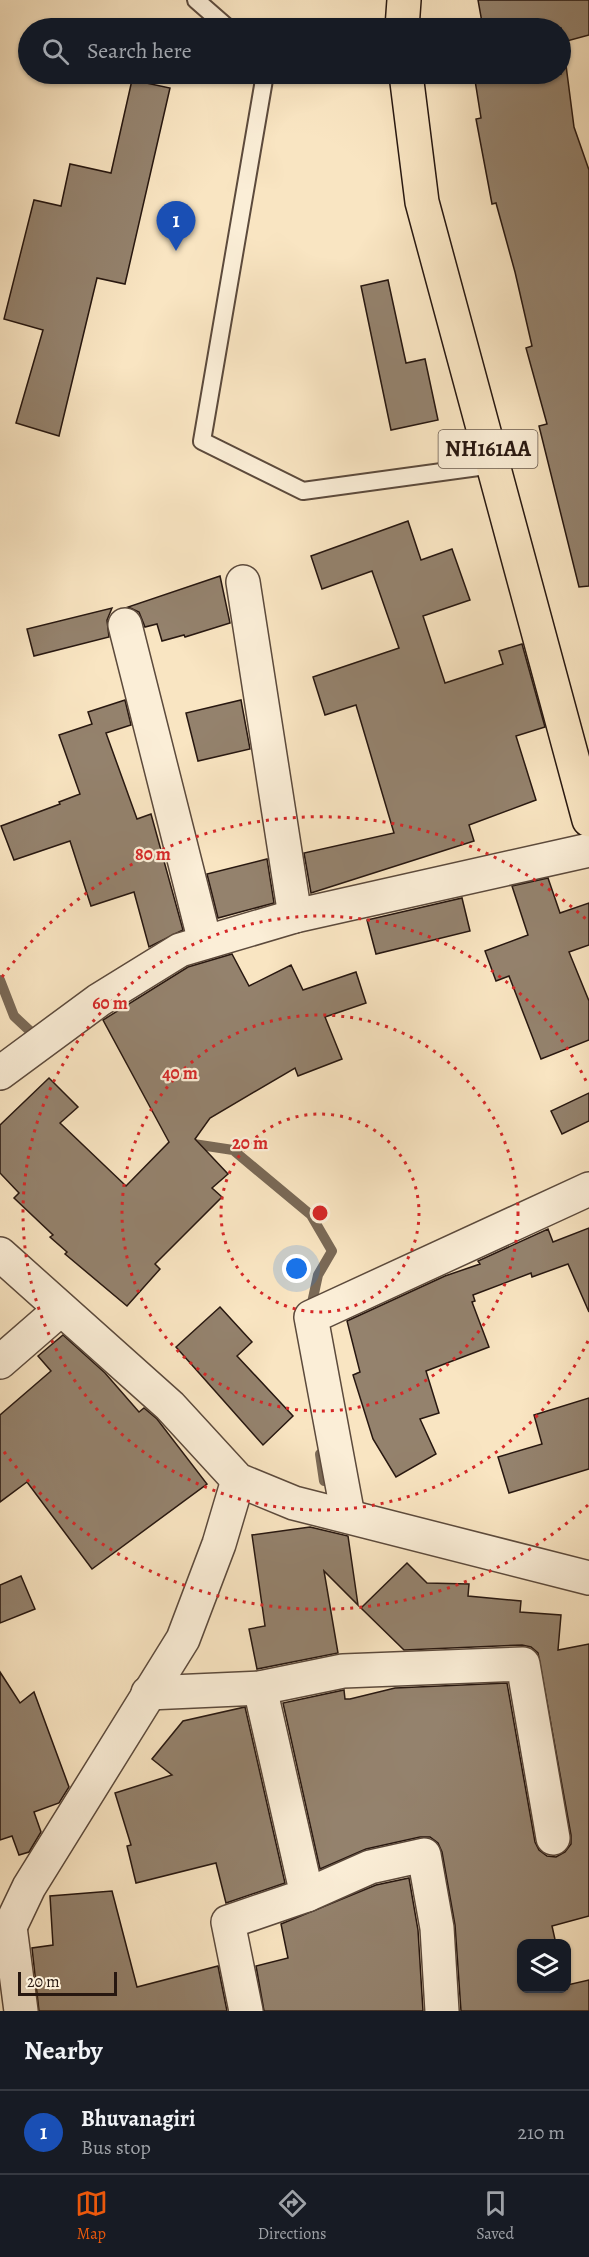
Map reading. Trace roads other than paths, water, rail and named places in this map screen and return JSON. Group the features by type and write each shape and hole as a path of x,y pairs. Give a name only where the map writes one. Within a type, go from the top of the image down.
{"highway":[{"path":"403,18 404,0"},
{"name":"NH161AA","path":"407,84 422,201 589,820"}],"street":[{"path":"243,582 295,916"},
{"path":"125,625 205,942"},
{"path":"0,1073 99,1000 180,950 295,916 589,850"},
{"path":"348,1516 311,1317 589,1189"},
{"path":"0,1254 170,1406 238,1480 294,1503 589,1578"},
{"path":"0,1362 61,1309"},
{"path":"21,2011 5,1928 75,1817 148,1693 183,1640 219,1544 238,1480"},
{"path":"148,1693 260,1688 344,1671 523,1664 553,1838"},
{"path":"260,1688 307,1895"},
{"path":"246,2011 228,1922 307,1895 370,1867 424,1855 437,1928 442,2011"}],"lane":[{"path":"196,0 217,18"},
{"path":"263,84 202,441 303,491 493,465"}],"waterway":[{"path":"0,980 14,1016 30,1031"},
{"path":"187,1143 233,1150 311,1215 332,1251 318,1275 310,1312"},
{"path":"320,1454 324,1481"}],"place":[{"name":"Bhuvanagiri","path":"176,251"}]}
